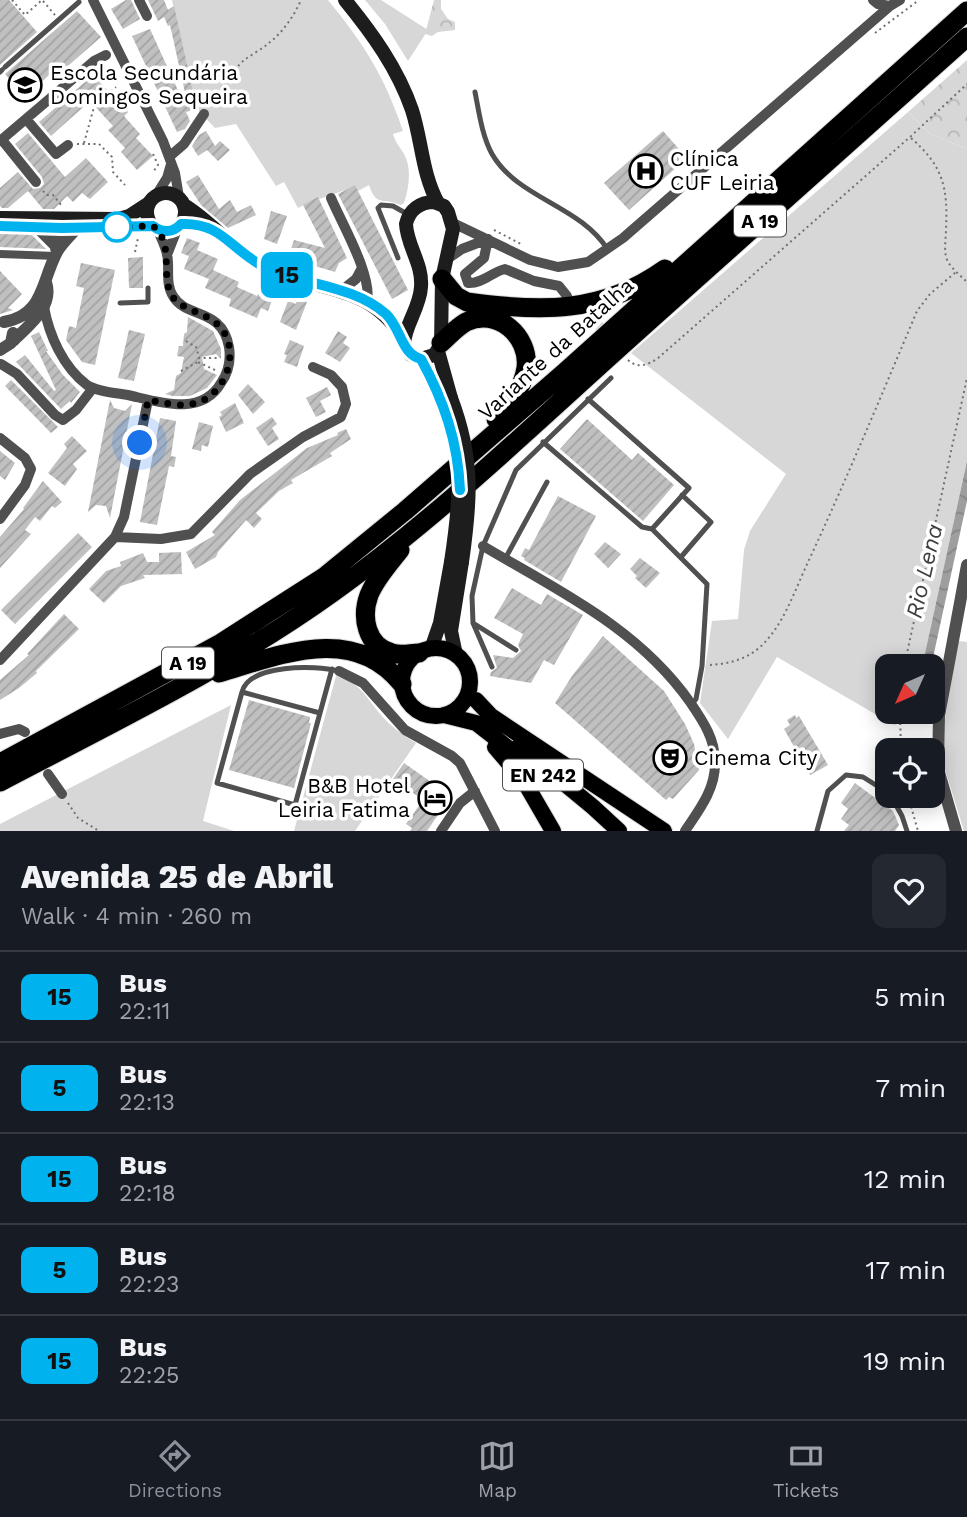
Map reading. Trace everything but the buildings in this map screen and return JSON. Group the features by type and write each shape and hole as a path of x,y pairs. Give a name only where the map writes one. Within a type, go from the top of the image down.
{"highway":[{"name":"Variante da Batalha","path":"0,763 188,662 285,604 334,569 471,454 967,11"},
{"name":"Variante da Batalha","path":"0,782 187,682 300,615 416,528 967,37"},
{"path":"444,270 456,296 467,302 520,307 565,307 589,304 623,294 665,268 692,258"},
{"path":"440,347 466,322 491,319 510,327 524,349 526,370 515,397 477,438 471,454"},
{"path":"416,528 373,587 365,612 368,631 376,644 383,649 402,654 425,651"},
{"path":"187,682 273,655 332,649 361,653 379,660 402,684"}],"main road":[{"path":"345,0 369,29 400,83 418,132 424,168 438,203"},
{"path":"404,340 419,298 421,281 419,265 405,227 424,168"},
{"path":"0,226 38,228 69,220 125,218 168,192 245,255 267,268 341,291 386,314 404,340 409,353 421,359 448,402 463,433 470,476 469,518 440,623 425,651 406,666 402,684"},
{"path":"153,199 146,212 155,228"},
{"path":"180,226 185,218 182,201"},
{"path":"412,211 426,203 438,203 444,206 453,223 444,270 440,347 448,402"},
{"path":"0,218 69,220 166,231 180,226 203,225 215,229"},
{"path":"386,314 407,310 419,298"},
{"path":"421,359 430,358 440,347"},
{"path":"456,562 451,631 457,655"},
{"path":"425,651 449,651 457,655"},
{"name":"EN 242","path":"457,655 464,663 479,710 487,720 618,830"},
{"name":"EN 242","path":"402,684 411,705 421,712 469,721 485,729 590,812 618,830"},
{"path":"444,715 465,701 470,684"},
{"path":"476,700 491,716 664,831"},
{"name":"EN 242","path":"469,721 515,769 553,831"}],"street":[{"path":"139,0 147,16"},
{"path":"868,27 873,0 878,4 890,6"},
{"path":"453,223 490,234 530,260 558,267 588,262 608,250 900,0"},
{"path":"98,2 176,173 182,201"},
{"path":"36,182 1,141 94,61 106,55 108,48 115,42"},
{"path":"106,55 111,60 125,62"},
{"path":"153,199 167,178 170,160 205,114"},
{"path":"26,120 56,155 68,145"},
{"path":"331,198 362,268 368,288 367,303"},
{"path":"2,322 19,320 30,312 46,282 69,220"},
{"path":"167,255 180,226"},
{"path":"38,228 56,251"},
{"path":"44,307 47,325 68,363 85,383 93,388 187,405 203,401 222,382 230,360 229,347 221,328 210,317 180,304 173,297 169,287 167,255 155,228"},
{"path":"444,270 462,249 490,234"},
{"path":"490,234 484,258 465,274 468,283 477,282 505,269 534,281 559,286 567,296"},
{"path":"0,254 56,251"},
{"path":"341,291 356,279 362,268"},
{"path":"6,346 44,307 48,295 46,282"},
{"path":"2,322 11,328 0,364 17,374 55,415 63,420 76,410 93,388"},
{"path":"32,322 47,325"},
{"path":"115,537 161,539 191,534 250,474 303,437 341,417 346,400 342,387 331,375 313,367"},
{"path":"0,660 115,537 124,517 148,400"},
{"path":"0,438 26,458 31,469 24,485 0,519"},
{"path":"484,546 595,611 628,636 660,664 692,705 709,733 715,764 712,786 685,831"},
{"path":"956,831 938,769 938,743 943,688 960,631 967,565"},
{"path":"335,670 363,683 405,730 452,756 466,772 495,831"},
{"path":"0,734 19,729 25,733"},
{"path":"48,774 61,794"},
{"path":"441,831 460,803 475,791"}],"lane":[{"path":"2,70 79,2"},
{"path":"475,92 487,144 497,162 516,181 590,227 608,250"},
{"path":"398,258 378,208 388,205 412,211"},
{"path":"120,303 148,302 148,288"},
{"path":"492,667 473,622 472,596 484,546 516,470 611,378"},
{"path":"588,399 689,488 652,529"},
{"path":"543,442 642,527 652,529 707,584 702,666 696,699 692,705"},
{"path":"505,559 547,482"},
{"path":"681,558 711,523 682,495"},
{"path":"473,622 516,650"},
{"path":"300,667 335,670 320,713 295,805 217,783 243,686 266,673 300,667"},
{"path":"242,692 320,713"},
{"path":"817,831 828,791 846,775 863,777 875,784"},
{"path":"896,808 907,831"}],"path":[{"path":"12,0 25,15 42,0 59,20"},
{"path":"205,114 220,88 242,63 270,43 290,21 301,0"},
{"path":"627,359 633,365 641,366 657,359 967,84"},
{"path":"116,87 94,107 82,144 99,144 112,157 113,172 125,185"},
{"path":"910,137 928,153 941,172 947,202 945,252 956,272 967,282"},
{"path":"153,154 158,165 153,172"},
{"path":"36,182 47,195 53,195 69,220"},
{"path":"490,234 530,249"},
{"path":"135,252 137,242"},
{"path":"702,666 724,664 743,658 759,647 780,622 827,522 917,311 930,294 956,272"},
{"path":"186,341 196,347 199,360 221,373"},
{"path":"181,371 199,360 224,358"},
{"path":"907,654 967,378"},
{"path":"61,794 78,818 99,831"},
{"path":"911,808 918,831"}],"green space":[{"path":"172,0 328,0 372,62 396,112 403,131 393,134 407,160 409,172 404,203 401,205 377,199 369,185 358,191 355,186 298,208 284,182 276,186 236,124 215,128 197,109"},
{"path":"365,0 381,0 428,30 408,61 385,24"},
{"path":"434,0 441,0 441,9 448,19 455,22 455,30 438,32 432,36 425,34"},
{"path":"967,60 967,149 930,134 908,112"},
{"path":"908,112 930,134 967,149 967,461 925,654 875,654 875,714 777,657 728,739 700,703 712,621 738,619 744,550 750,531 786,474 631,353"},
{"path":"958,641 967,642 967,831 964,831 945,769 945,720"},
{"path":"336,676 358,687 389,723 416,743 355,831 294,831"},
{"path":"231,705 203,821 234,831 0,831 0,824"}],"water":[{"path":"967,461 967,501 934,654 925,654"}],"tunnel":[{"path":"577,305 627,359"}],"bus line":[{"name":"15","path":"0,226 153,226 166,231 181,224 203,225 215,229 245,255 267,268 330,286 367,303 386,314 404,340 406,349 414,357 421,359 439,393 452,431 460,490"}],"place":[{"name":"Escola Secundária Domingos Sequeira","path":"25,85"},
{"name":"Clínica CUF Leiria","path":"646,171"},
{"name":"Cinema City","path":"670,758"},
{"name":"B&B Hotel Leiria Fatima","path":"435,798"}],"route":[{"path":"117,227 153,226 157,229 167,255 169,287 173,297 180,304 210,317 225,334 229,347 230,360 226,376 208,398 187,405 148,400 140,443"}],"water label":[{"name":"Rio Lena","path":"924,571"}]}
